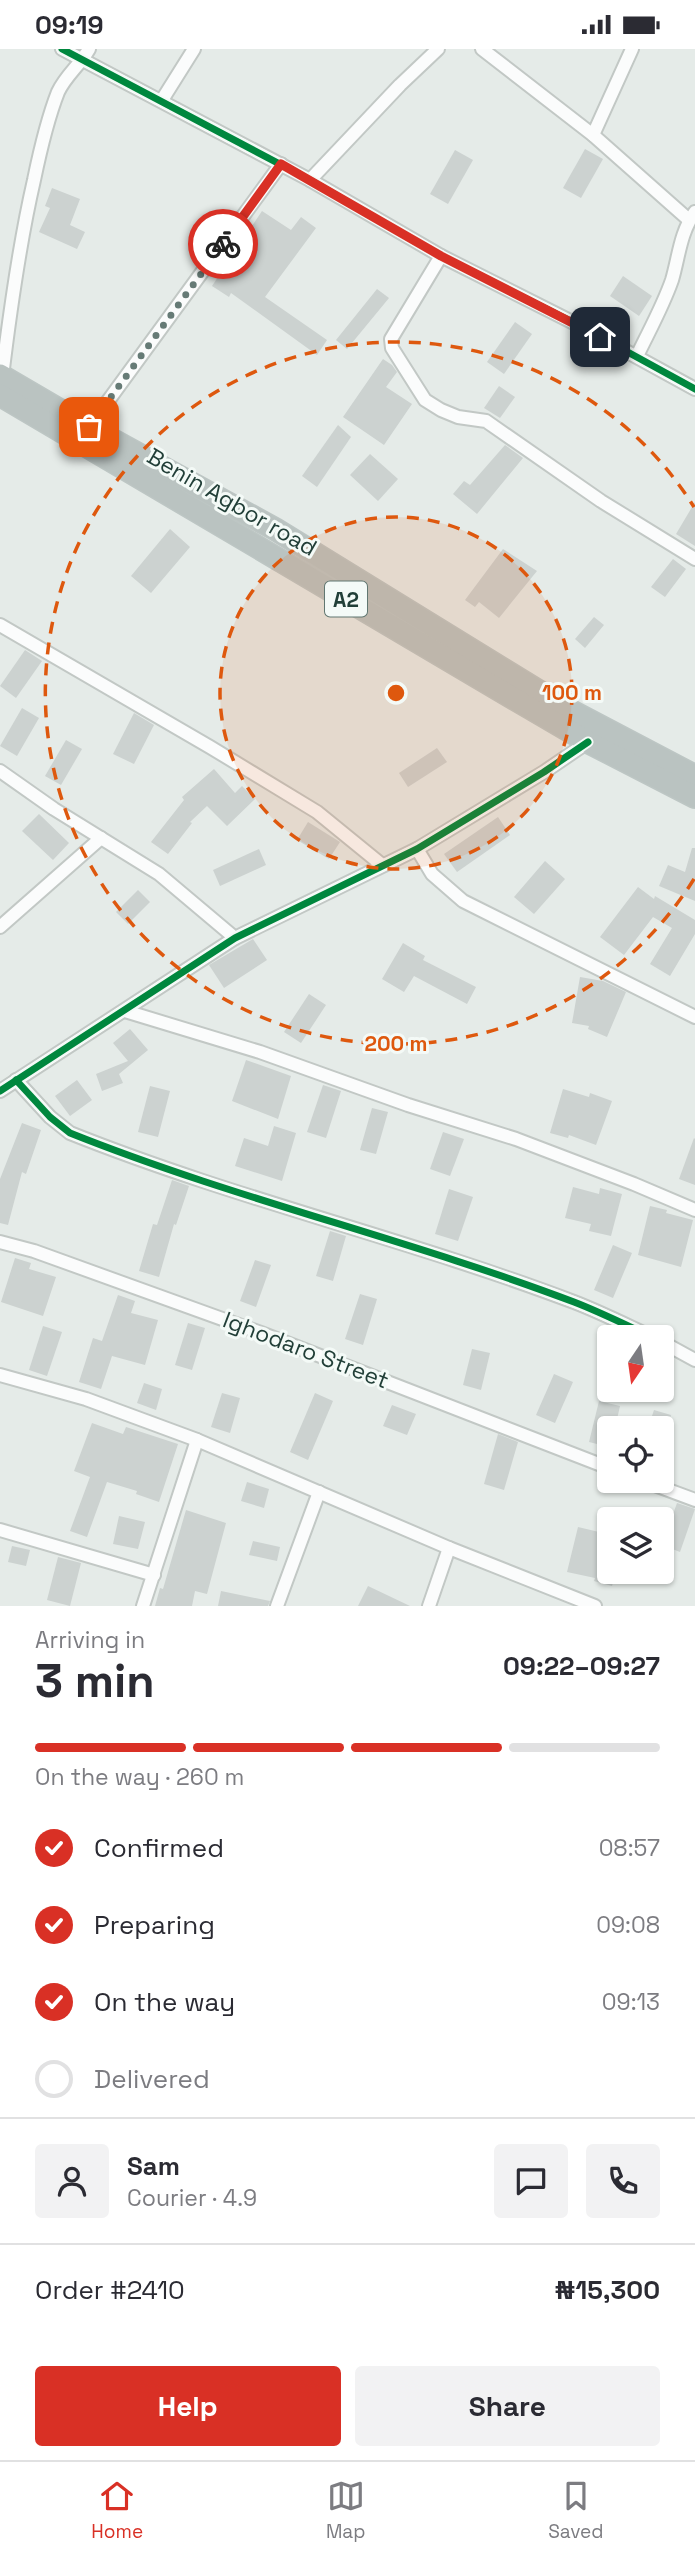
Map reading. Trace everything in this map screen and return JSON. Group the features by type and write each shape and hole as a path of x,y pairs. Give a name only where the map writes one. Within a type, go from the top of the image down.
{"highway":[{"name":"Benin Agbor road","path":"1,382 275,529 571,711 695,776"},
{"name":"Benin Agbor road","path":"1,382 262,550 587,742 695,797"},
{"path":"262,550 275,529"}],"street":[{"path":"62,49 86,54 162,100 310,180 441,256 637,356 695,389"},
{"path":"162,100 194,49"},
{"path":"310,180 438,49"},
{"path":"482,49 692,216 681,240 668,289 637,356"},
{"path":"593,135 632,49"},
{"path":"1,382 11,301 44,137 59,92 69,72 86,54"},
{"path":"89,427 281,164"},
{"path":"441,256 391,339 392,348 425,400 458,417 486,421 601,501 695,559"},
{"path":"0,625 317,812 382,865"},
{"path":"0,1091 235,938 417,849 544,772 587,742"},
{"path":"0,771 159,874 235,938"},
{"path":"0,927 101,838"},
{"path":"417,849 432,874 463,901 695,1017"},
{"path":"125,1011 260,1052 408,1105 516,1139 695,1210"},
{"path":"16,1080 50,1117 70,1133 243,1193 486,1270 577,1303 626,1325"},
{"name":"Ighodaro Street","path":"0,1242 34,1251 248,1328 597,1463"},
{"path":"674,1349 695,1360"},
{"path":"0,1375 86,1399 197,1440 449,1548 595,1606"},
{"path":"143,1606 197,1440"},
{"path":"277,1606 319,1492"},
{"path":"674,1492 695,1500"},
{"path":"0,1530 154,1575"},
{"path":"429,1606 449,1548"}],"building":[{"path":"585,149 603,159 581,198 563,188"},
{"path":"455,150 473,160 448,204 430,194"},
{"path":"52,188 80,199 70,225 85,232 77,249 39,232 50,208 45,206"},
{"path":"262,211 291,230 301,217 316,228 265,297 327,340 317,355 231,293 229,297 212,286"},
{"path":"623,276 652,296 639,316 610,296"},
{"path":"377,289 389,298 347,349 336,340"},
{"path":"515,322 532,334 504,374 487,362"},
{"path":"383,359 397,372 386,387 412,404 384,445 343,417"},
{"path":"499,386 515,397 500,418 484,408"},
{"path":"338,425 351,437 317,487 302,476"},
{"path":"505,445 523,458 477,514 453,494 464,481 470,485"},
{"path":"370,454 398,479 378,501 350,475"},
{"path":"695,502 695,546 676,534"},
{"path":"170,529 190,547 151,593 131,576"},
{"path":"503,549 537,571 499,618 479,602 475,607 465,600"},
{"path":"673,559 686,569 665,597 651,587"},
{"path":"594,617 604,625 585,648 575,639"},
{"path":"25,650 42,661 16,698 0,686"},
{"path":"22,708 39,718 17,756 0,746"},
{"path":"134,713 154,725 134,764 113,754"},
{"path":"66,740 82,749 61,785 45,776"},
{"path":"437,748 447,762 408,787 399,773"},
{"path":"214,769 235,793 242,786 255,799 227,826 207,806 190,822 192,823 168,854 151,842 184,800 182,797"},
{"path":"39,814 69,843 53,860 22,831"},
{"path":"498,817 510,835 457,872 444,854"},
{"path":"308,822 340,842 329,859 297,840"},
{"path":"692,848 695,848 695,901 659,886 668,865 685,872"},
{"path":"259,849 266,865 220,886 213,870"},
{"path":"545,861 565,879 534,914 514,897"},
{"path":"638,887 654,899 655,896 695,920 695,934 670,976 650,964 672,928 653,917 624,955 600,937"},
{"path":"138,890 150,902 128,924 116,912"},
{"path":"253,939 267,960 224,988 209,965"},
{"path":"403,943 425,956 423,960 476,987 467,1004 414,976 404,992 382,979"},
{"path":"580,977 603,981 626,992 607,1037 588,1029 589,1026 572,1023"},
{"path":"309,994 326,1005 301,1043 284,1032"},
{"path":"130,1029 148,1050 119,1074 123,1083 102,1091 96,1074 128,1061 113,1043"},
{"path":"246,1060 291,1076 278,1119 232,1101"},
{"path":"77,1080 92,1100 70,1116 55,1096"},
{"path":"323,1085 341,1091 326,1138 307,1132"},
{"path":"150,1086 170,1091 158,1137 138,1132"},
{"path":"563,1089 589,1097 590,1093 612,1101 596,1145 569,1135 568,1138 550,1133"},
{"path":"372,1108 388,1112 376,1154 360,1150"},
{"path":"22,1123 41,1130 26,1174 22,1172 8,1225 0,1223 0,1179"},
{"path":"274,1126 296,1133 282,1181 235,1166 244,1138 268,1146"},
{"path":"443,1132 464,1139 450,1176 430,1169"},
{"path":"695,1139 695,1185 679,1179"},
{"path":"172,1180 189,1186 176,1225 174,1224 159,1277 139,1271 153,1224 157,1225"},
{"path":"573,1187 599,1194 600,1188 622,1194 611,1236 589,1231 591,1224 565,1218"},
{"path":"449,1189 473,1197 458,1241 435,1234"},
{"path":"650,1206 693,1220 681,1267 638,1255"},
{"path":"330,1231 346,1236 333,1281 316,1276"},
{"path":"613,1245 632,1253 613,1298 594,1290"},
{"path":"15,1258 31,1263 29,1269 56,1277 43,1316 1,1302"},
{"path":"255,1260 271,1265 256,1307 240,1301"},
{"path":"360,1294 377,1299 363,1345 345,1339"},
{"path":"118,1295 135,1301 131,1313 158,1320 145,1365 112,1356 101,1389 79,1382 93,1338 102,1341"},
{"path":"188,1323 205,1328 192,1370 175,1365"},
{"path":"43,1326 62,1332 47,1376 29,1370"},
{"path":"472,1349 490,1353 481,1390 463,1385"},
{"path":"554,1374 573,1382 555,1423 536,1415"},
{"path":"144,1383 162,1389 156,1410 137,1403"},
{"path":"222,1393 240,1398 230,1433 211,1427"},
{"path":"315,1393 333,1401 308,1460 290,1452"},
{"path":"599,1402 620,1406 618,1416 597,1416 597,1444 589,1442"},
{"path":"392,1405 416,1414 407,1435 383,1426"},
{"path":"654,1410 671,1415 671,1416 652,1416"},
{"path":"92,1423 123,1434 126,1427 178,1444 159,1502 136,1494 137,1491 107,1482 87,1537 70,1531 90,1477 74,1471"},
{"path":"498,1434 518,1442 504,1490 484,1484"},
{"path":"247,1482 269,1489 264,1508 241,1501"},
{"path":"677,1503 695,1509 680,1552 674,1550 674,1511"},
{"path":"186,1510 226,1523 207,1594 195,1591 192,1606 155,1606 160,1588 163,1589"},
{"path":"119,1516 145,1522 138,1549 113,1544"},
{"path":"578,1527 597,1532 597,1582 594,1581 595,1578 567,1572"},
{"path":"253,1541 280,1547 277,1561 249,1555"},
{"path":"12,1546 30,1550 26,1566 8,1562"},
{"path":"58,1557 81,1563 70,1606 47,1600"},
{"path":"368,1586 410,1606 358,1606"},
{"path":"221,1591 270,1601 268,1606 218,1606"}],"cycle path":[{"path":"62,49 310,180 441,256 582,327 695,389"},
{"path":"0,1091 235,938 417,849 588,742"},
{"path":"16,1080 50,1117 70,1133 195,1178 511,1279 584,1306 626,1325"}],"way so far":[{"path":"89,427 223,244"}],"route":[{"path":"223,244 281,164 441,256 600,337"}]}
